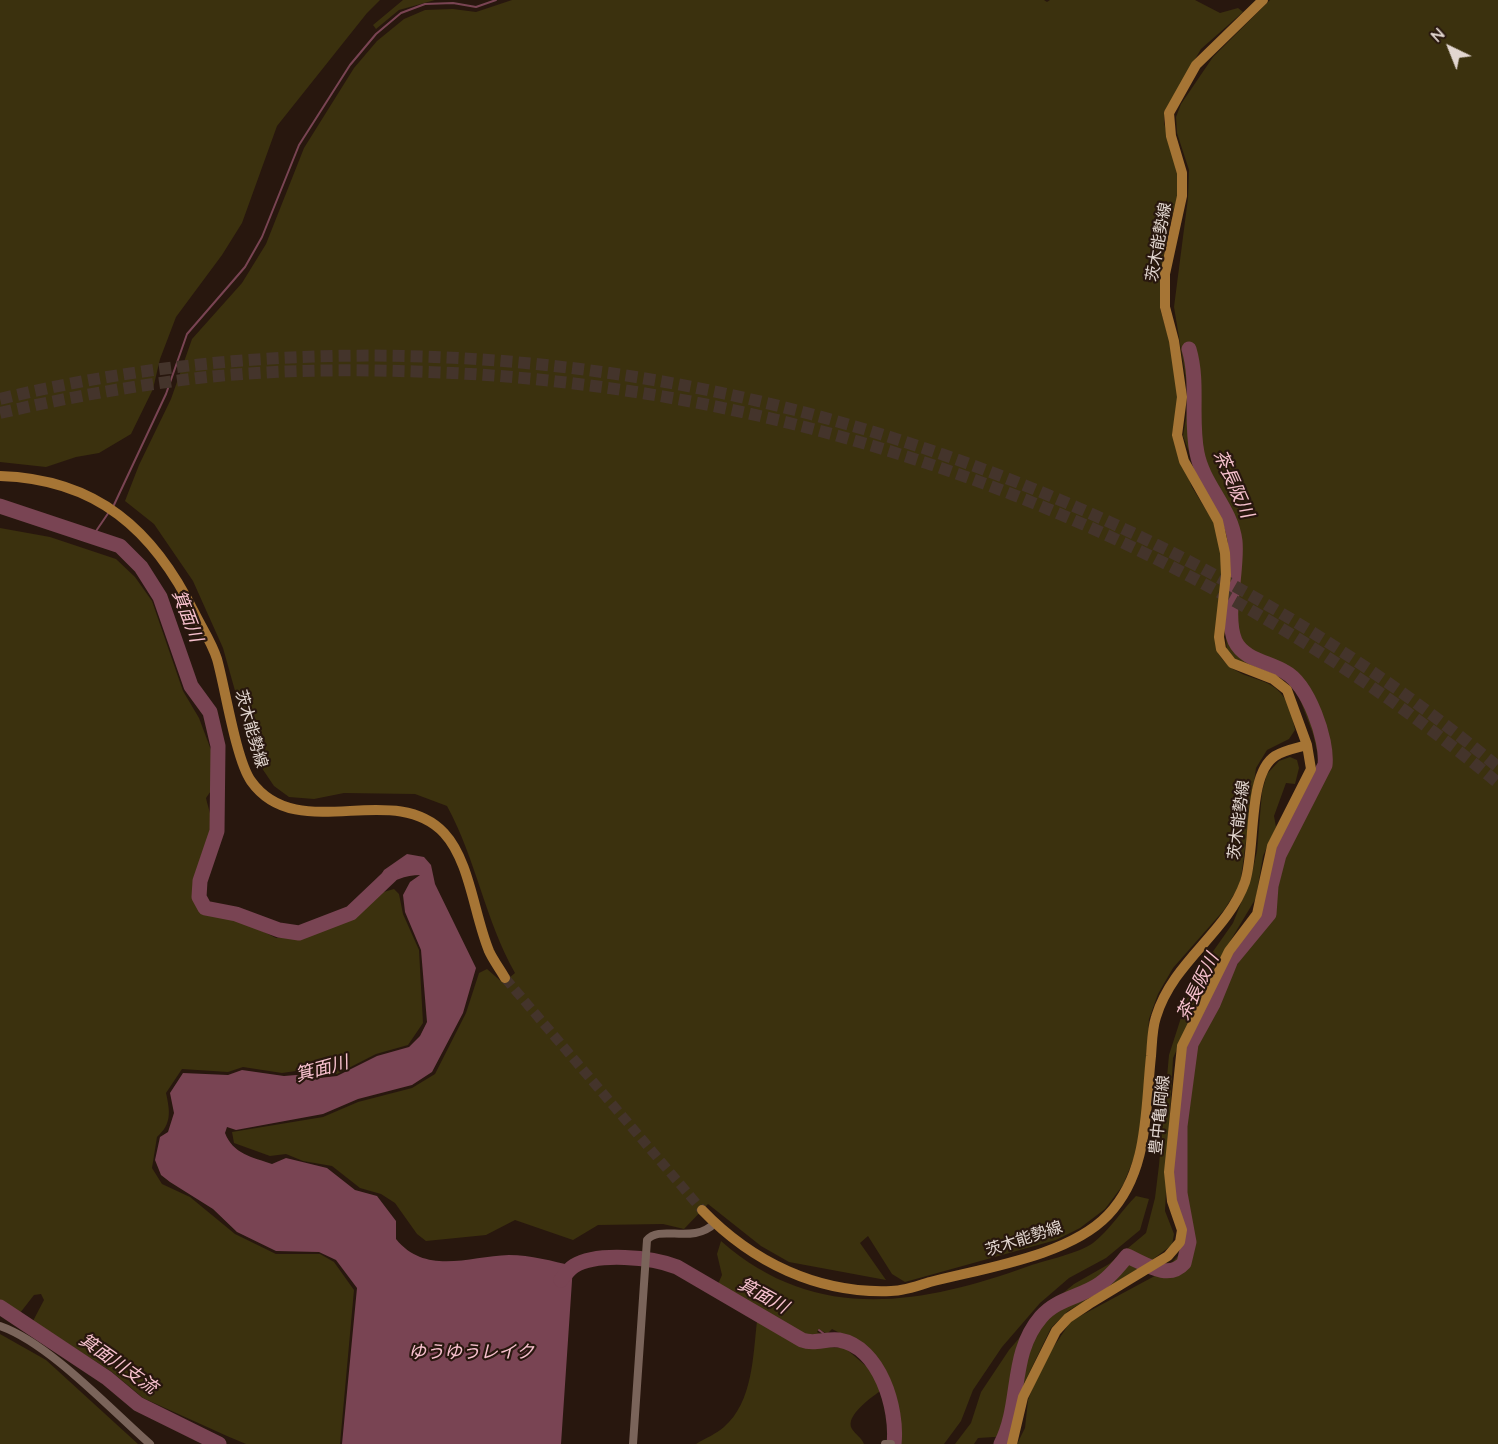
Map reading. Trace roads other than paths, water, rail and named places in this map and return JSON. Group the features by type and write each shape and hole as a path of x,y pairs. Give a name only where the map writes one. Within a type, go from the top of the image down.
{"main road":[{"name":"茨木能勢線","path":"702,1210 717,1225 760,1258 802,1277 822,1283 892,1292 1048,1249 1083,1235 1108,1215 1128,1188 1144,1143 1155,1019 1163,997 1178,970 1227,914 1244,885 1251,861 1257,785 1261,771 1276,755 1307,745 1287,690 1273,679 1232,663 1221,649 1219,640 1226,575 1225,554 1218,521 1187,469 1177,435 1182,397 1174,341 1165,307 1165,274 1182,196 1182,173 1170,136 1169,113 1197,65 1263,0"},
{"name":"茨木能勢線","path":"0,476 34,477 90,496 123,516 155,546 178,579 216,657 243,762 250,780 264,795 283,806 311,812 411,812 444,833 458,853 489,952 506,978"},
{"name":"豊中亀岡線","path":"1012,1444 1023,1397 1056,1331 1068,1318 1174,1251 1182,1237 1182,1227 1172,1201 1169,1172 1182,1046 1229,951 1257,914 1272,846 1309,776 1312,764 1307,745"}],"street":[{"path":"633,1444 647,1240 654,1234 696,1235 717,1225"},
{"path":"0,1326 16,1332 63,1367 150,1444"},
{"path":"885,1444 891,1444"}],"water":[{"name":"ゆうゆうレイク","path":"407,854 424,857 431,865 435,884 476,968 463,1013 432,1072 412,1085 358,1099 323,1114 236,1130 227,1127 225,1133 233,1146 250,1157 272,1164 286,1158 327,1168 355,1190 377,1196 396,1221 396,1239 408,1250 421,1257 435,1261 449,1261 517,1255 573,1266 561,1444 342,1444 357,1288 336,1260 319,1252 276,1251 237,1232 213,1209 161,1175 155,1160 160,1137 168,1132 174,1113 170,1093 183,1073 228,1075 242,1070 284,1076 296,1075 310,1079 337,1076 377,1056 409,1047 420,1036 427,1022 421,950 405,912 403,895 410,882 420,875 398,879 379,890 375,885 384,870"}],"waterway":[{"path":"113,507 166,394 187,334 245,267 262,237 299,145 350,65 376,34 401,13 425,4 453,3 476,7 496,0"},
{"name":"茶長阪川","path":"1001,1444 1012,1412 1024,1347 1031,1331 1047,1311 1094,1288 1112,1274 1127,1256 1163,1271 1178,1268 1184,1263 1189,1242 1180,1193 1180,1126 1191,1044 1213,1004 1231,960 1269,914 1271,886 1279,855 1325,765 1320,728 1309,700 1301,688 1285,672 1251,657 1235,641 1231,618 1235,541 1228,518 1205,476 1197,453 1193,375 1189,349"},
{"name":"箕面川","path":"0,506 120,546 141,567 160,597 191,686 210,712 218,746 217,831 200,881 199,897 205,908 236,914 279,930 299,933 351,913 391,875"},
{"path":"92,537 109,512"},
{"name":"箕面川","path":"561,1280 574,1266 596,1259 625,1258 654,1261 677,1267 802,1340 811,1342 839,1340 853,1345 865,1354 883,1382 893,1414 894,1444"},
{"name":"箕面川支流","path":"0,1307 107,1378 138,1404 219,1444"},
{"path":"819,1330 832,1340"}],"tunnel":[{"path":"0,399 196,365 396,356 595,371 791,409 982,469 1166,549 1338,649 1498,767"},
{"path":"0,413 49,402 173,381 266,372 334,370 471,374 612,388 751,414 886,450 1017,496 1144,553 1267,620 1385,697 1498,783"},
{"path":"505,978 702,1210"}]}
